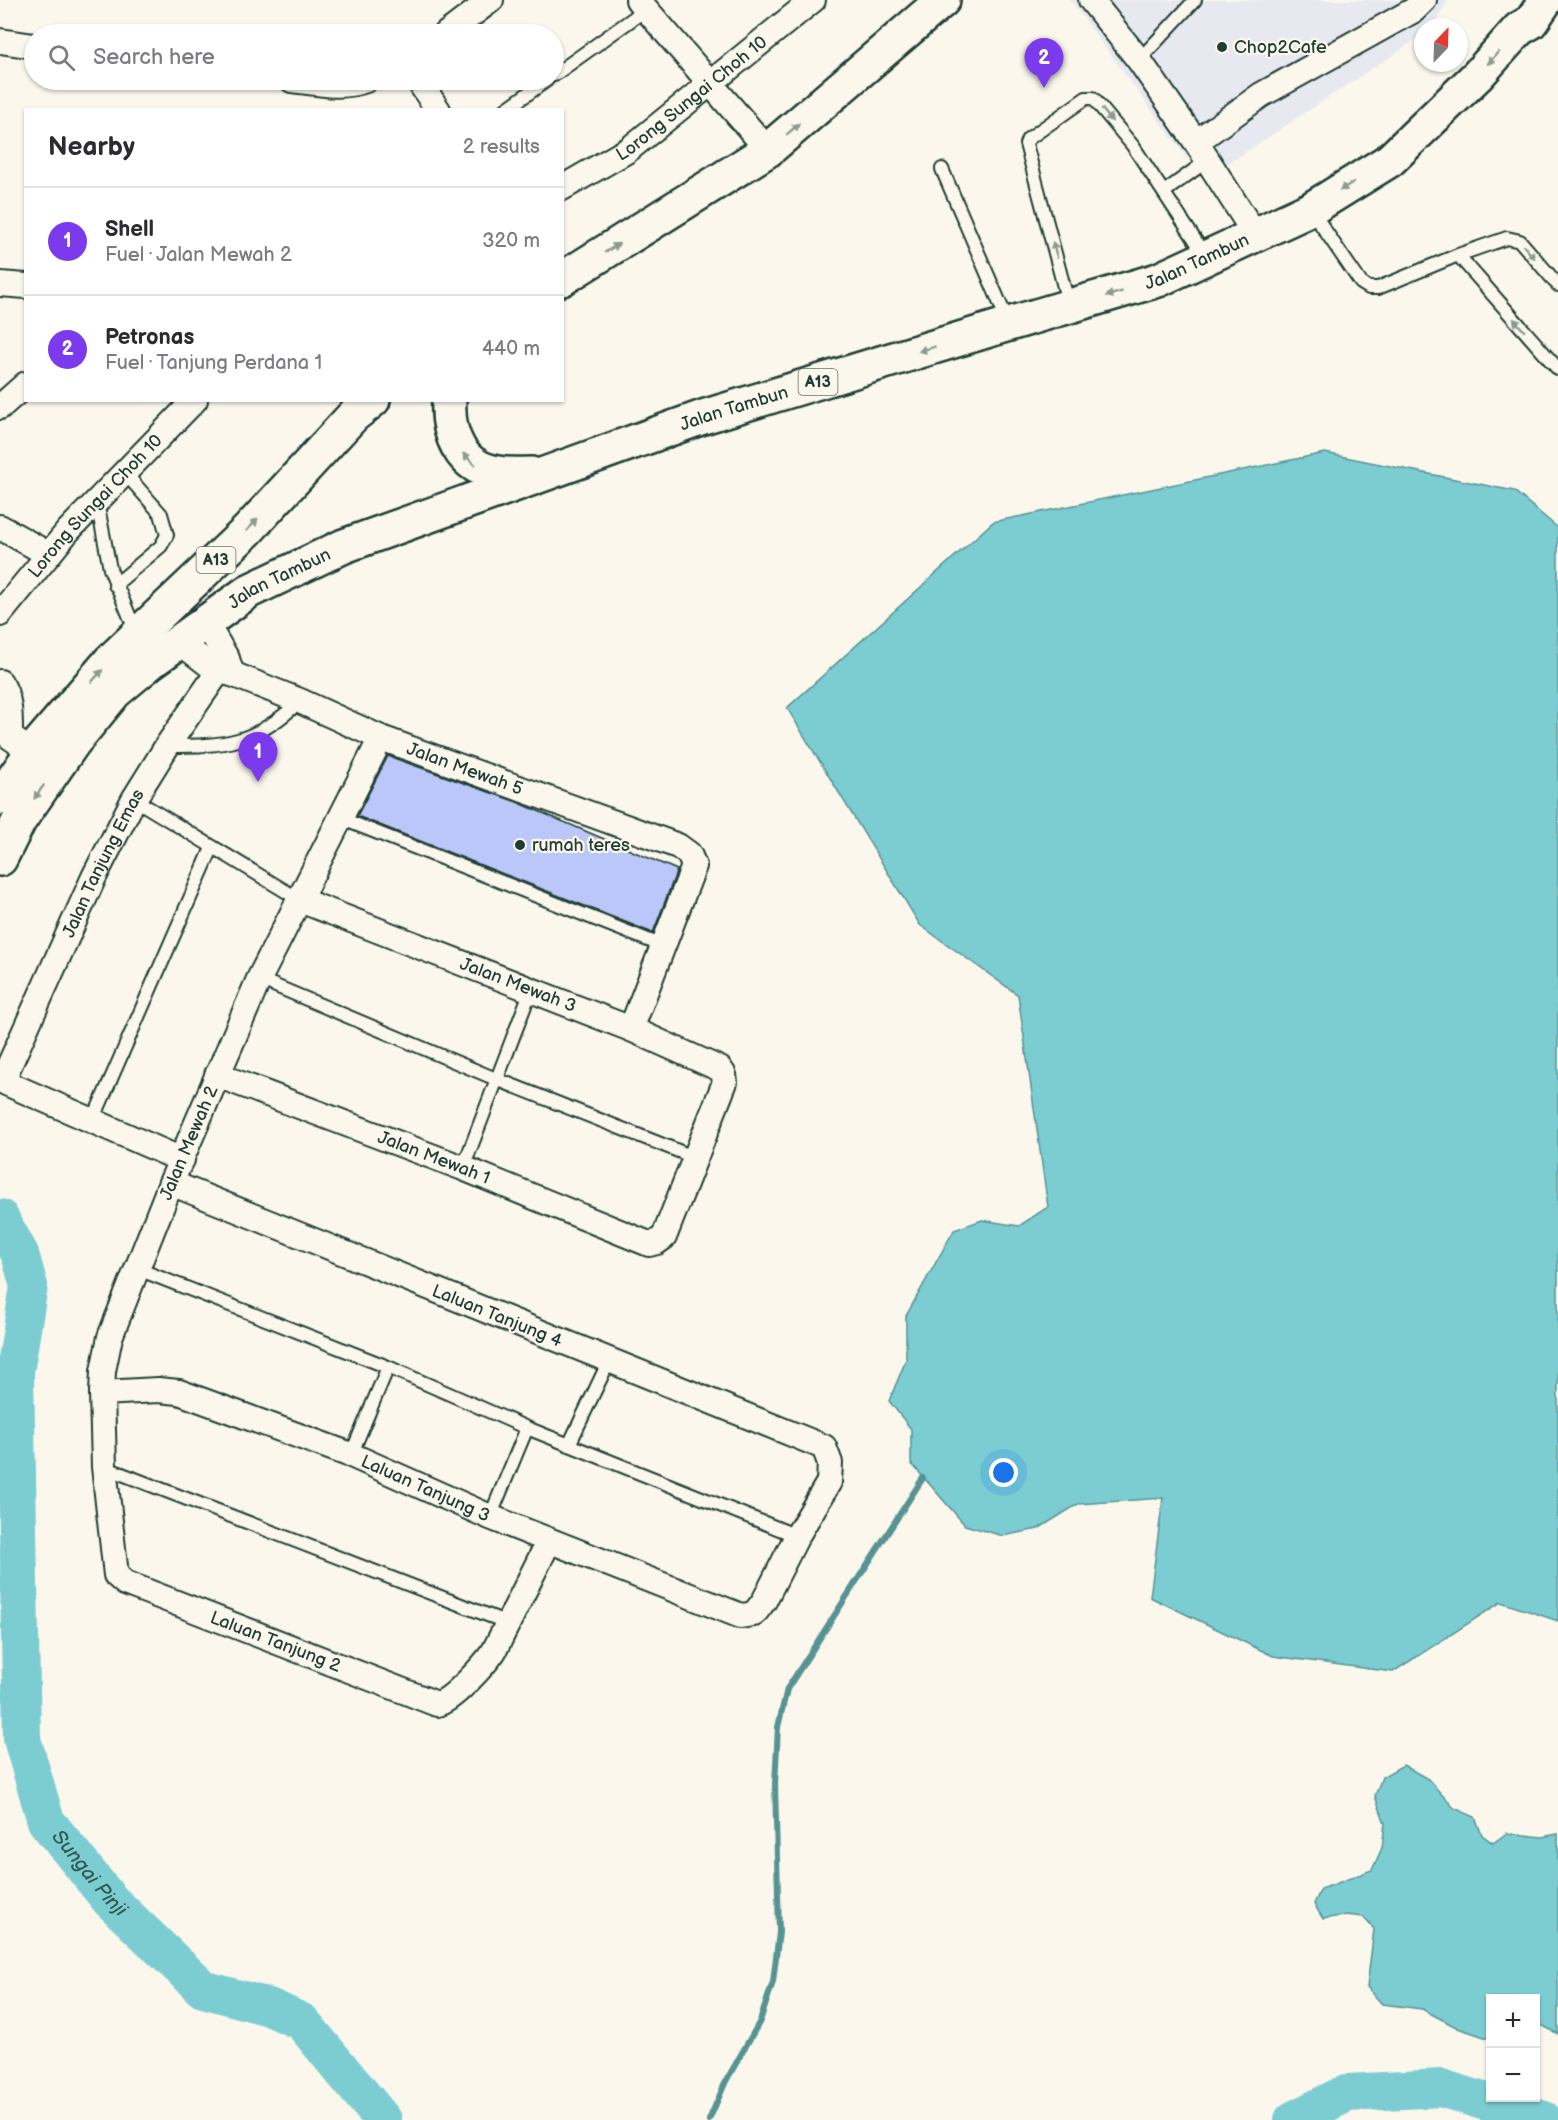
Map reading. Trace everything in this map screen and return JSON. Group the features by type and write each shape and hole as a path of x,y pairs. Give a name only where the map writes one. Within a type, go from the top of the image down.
{"main road":[{"path":"564,278 768,150 943,0"},
{"name":"Jalan Tambun","path":"0,859 19,821 73,744 116,692 178,641 249,591 344,546 703,417 1158,280 1256,236 1311,209 1390,160 1478,75 1536,9"},
{"name":"A13","path":"0,798 14,742 59,720 111,660 248,530 353,416 370,402"},
{"path":"449,402 448,421 454,439 461,452 472,463 498,473 544,475"}],"street":[{"path":"459,24 491,0"},
{"name":"Lorong Sungai Choh 10","path":"564,187 628,150 813,0"},
{"path":"1091,0 1139,60 1202,151 1256,236"},
{"path":"1202,151 1261,95 1413,3"},
{"path":"642,5 768,150"},
{"path":"0,41 24,45"},
{"path":"425,90 437,108"},
{"path":"0,284 24,286"},
{"path":"0,408 24,386"},
{"name":"Lorong Sungai Choh 10","path":"0,614 48,554 193,402"},
{"path":"0,527 48,554"},
{"path":"205,621 225,668"},
{"name":"Jalan Mewah 5","path":"178,641 225,668 381,738 678,846 689,854 694,866 663,946"},
{"name":"Jalan Tanjung Emas","path":"93,1120 6,1083 4,1077 94,877 134,799 167,746 225,668"},
{"path":"0,682 8,698 14,742"},
{"name":"Jalan Mewah 2","path":"116,1575 104,1467 102,1393 103,1371 110,1337 171,1184 259,979 381,738"},
{"name":"Jalan Mewah 3","path":"300,900 631,1029 716,1066 724,1075 725,1082 696,1158"},
{"path":"631,1029 663,946"},
{"name":"Jalan Mewah 1","path":"217,1075 463,1168 649,1244 664,1237 696,1158"},
{"path":"93,1120 182,1160"},
{"name":"Laluan Tanjung 4","path":"171,1184 824,1447 830,1463 829,1482 797,1536"},
{"name":"Laluan Tanjung 3","path":"102,1393 158,1390 179,1392 351,1455 490,1517 741,1616 754,1614 764,1601 797,1536"},
{"path":"508,1623 549,1541"},
{"name":"Laluan Tanjung 2","path":"116,1575 125,1583 438,1704 447,1700 488,1660 508,1623"}],"lane":[{"path":"1139,60 1195,0"},
{"path":"564,67 642,5"},
{"path":"508,108 533,90"},
{"path":"1070,307 1026,150 1028,139 1086,98 1093,98 1133,146 1206,257"},
{"path":"1164,192 1202,151"},
{"path":"942,169 1009,324"},
{"path":"1311,209 1361,283 1369,288 1378,288 1458,255 1507,238 1520,241 1558,285"},
{"path":"1458,255 1558,369"},
{"path":"115,585 161,546 167,535 161,514 125,473"},
{"path":"97,502 110,569 137,635"},
{"path":"167,746 226,744 250,738 281,720 300,701"},
{"path":"134,799 300,900"},
{"path":"340,818 663,946"},
{"path":"93,1120 212,848"},
{"path":"259,979 496,1080 696,1158"},
{"path":"463,1168 531,990"},
{"path":"138,1269 388,1367 527,1428 797,1536"},
{"path":"569,1445 609,1361"},
{"path":"351,1455 388,1367"},
{"path":"490,1517 527,1428"},
{"path":"104,1467 508,1623"}],"shaded area":[{"path":"1070,0 1448,0 1438,18 1414,18 1414,41 1203,180"}],"water":[{"path":"1325,453 1514,491 1558,528 1558,1621 1501,1602 1393,1672 1273,1656 1150,1597 1163,1498 1078,1504 1038,1529 1003,1536 965,1525 911,1463 911,1429 889,1401 906,1360 906,1316 954,1230 982,1220 1019,1226 1048,1207 1018,995 920,925 787,708 993,522"},
{"path":"1403,1765 1428,1779 1454,1808 1475,1817 1482,1835 1493,1843 1507,1833 1542,1837 1558,1834 1558,2034 1540,2024 1540,1994 1486,1994 1486,2038 1458,2028 1422,2009 1382,2004 1367,1987 1374,1929 1363,1917 1346,1915 1323,1919 1314,1904 1321,1889 1372,1870 1382,1848 1385,1823 1375,1796 1382,1777"}],"building":[{"name":"rumah teres","path":"388,756 517,802 677,870 653,933 357,816"}],"waterway":[{"name":"Sungai Pinji","path":"0,1218 20,1254 29,1286 15,1372 22,1739 46,1821 110,1900 203,1989 269,2007 302,2022 383,2120"},
{"path":"709,2120 726,2081 760,2021 773,1982 779,1932 775,1784 778,1727 787,1689 923,1478"},
{"name":"Sungai Pinji","path":"1293,2120 1347,2093 1441,2088 1544,2120"}],"place":[{"name":"Chop2Cafe","path":"1222,47"},
{"name":"Petronas","path":"1044,88"},
{"name":"Shell","path":"258,782"},
{"name":"rumah teres","path":"520,845"}]}
